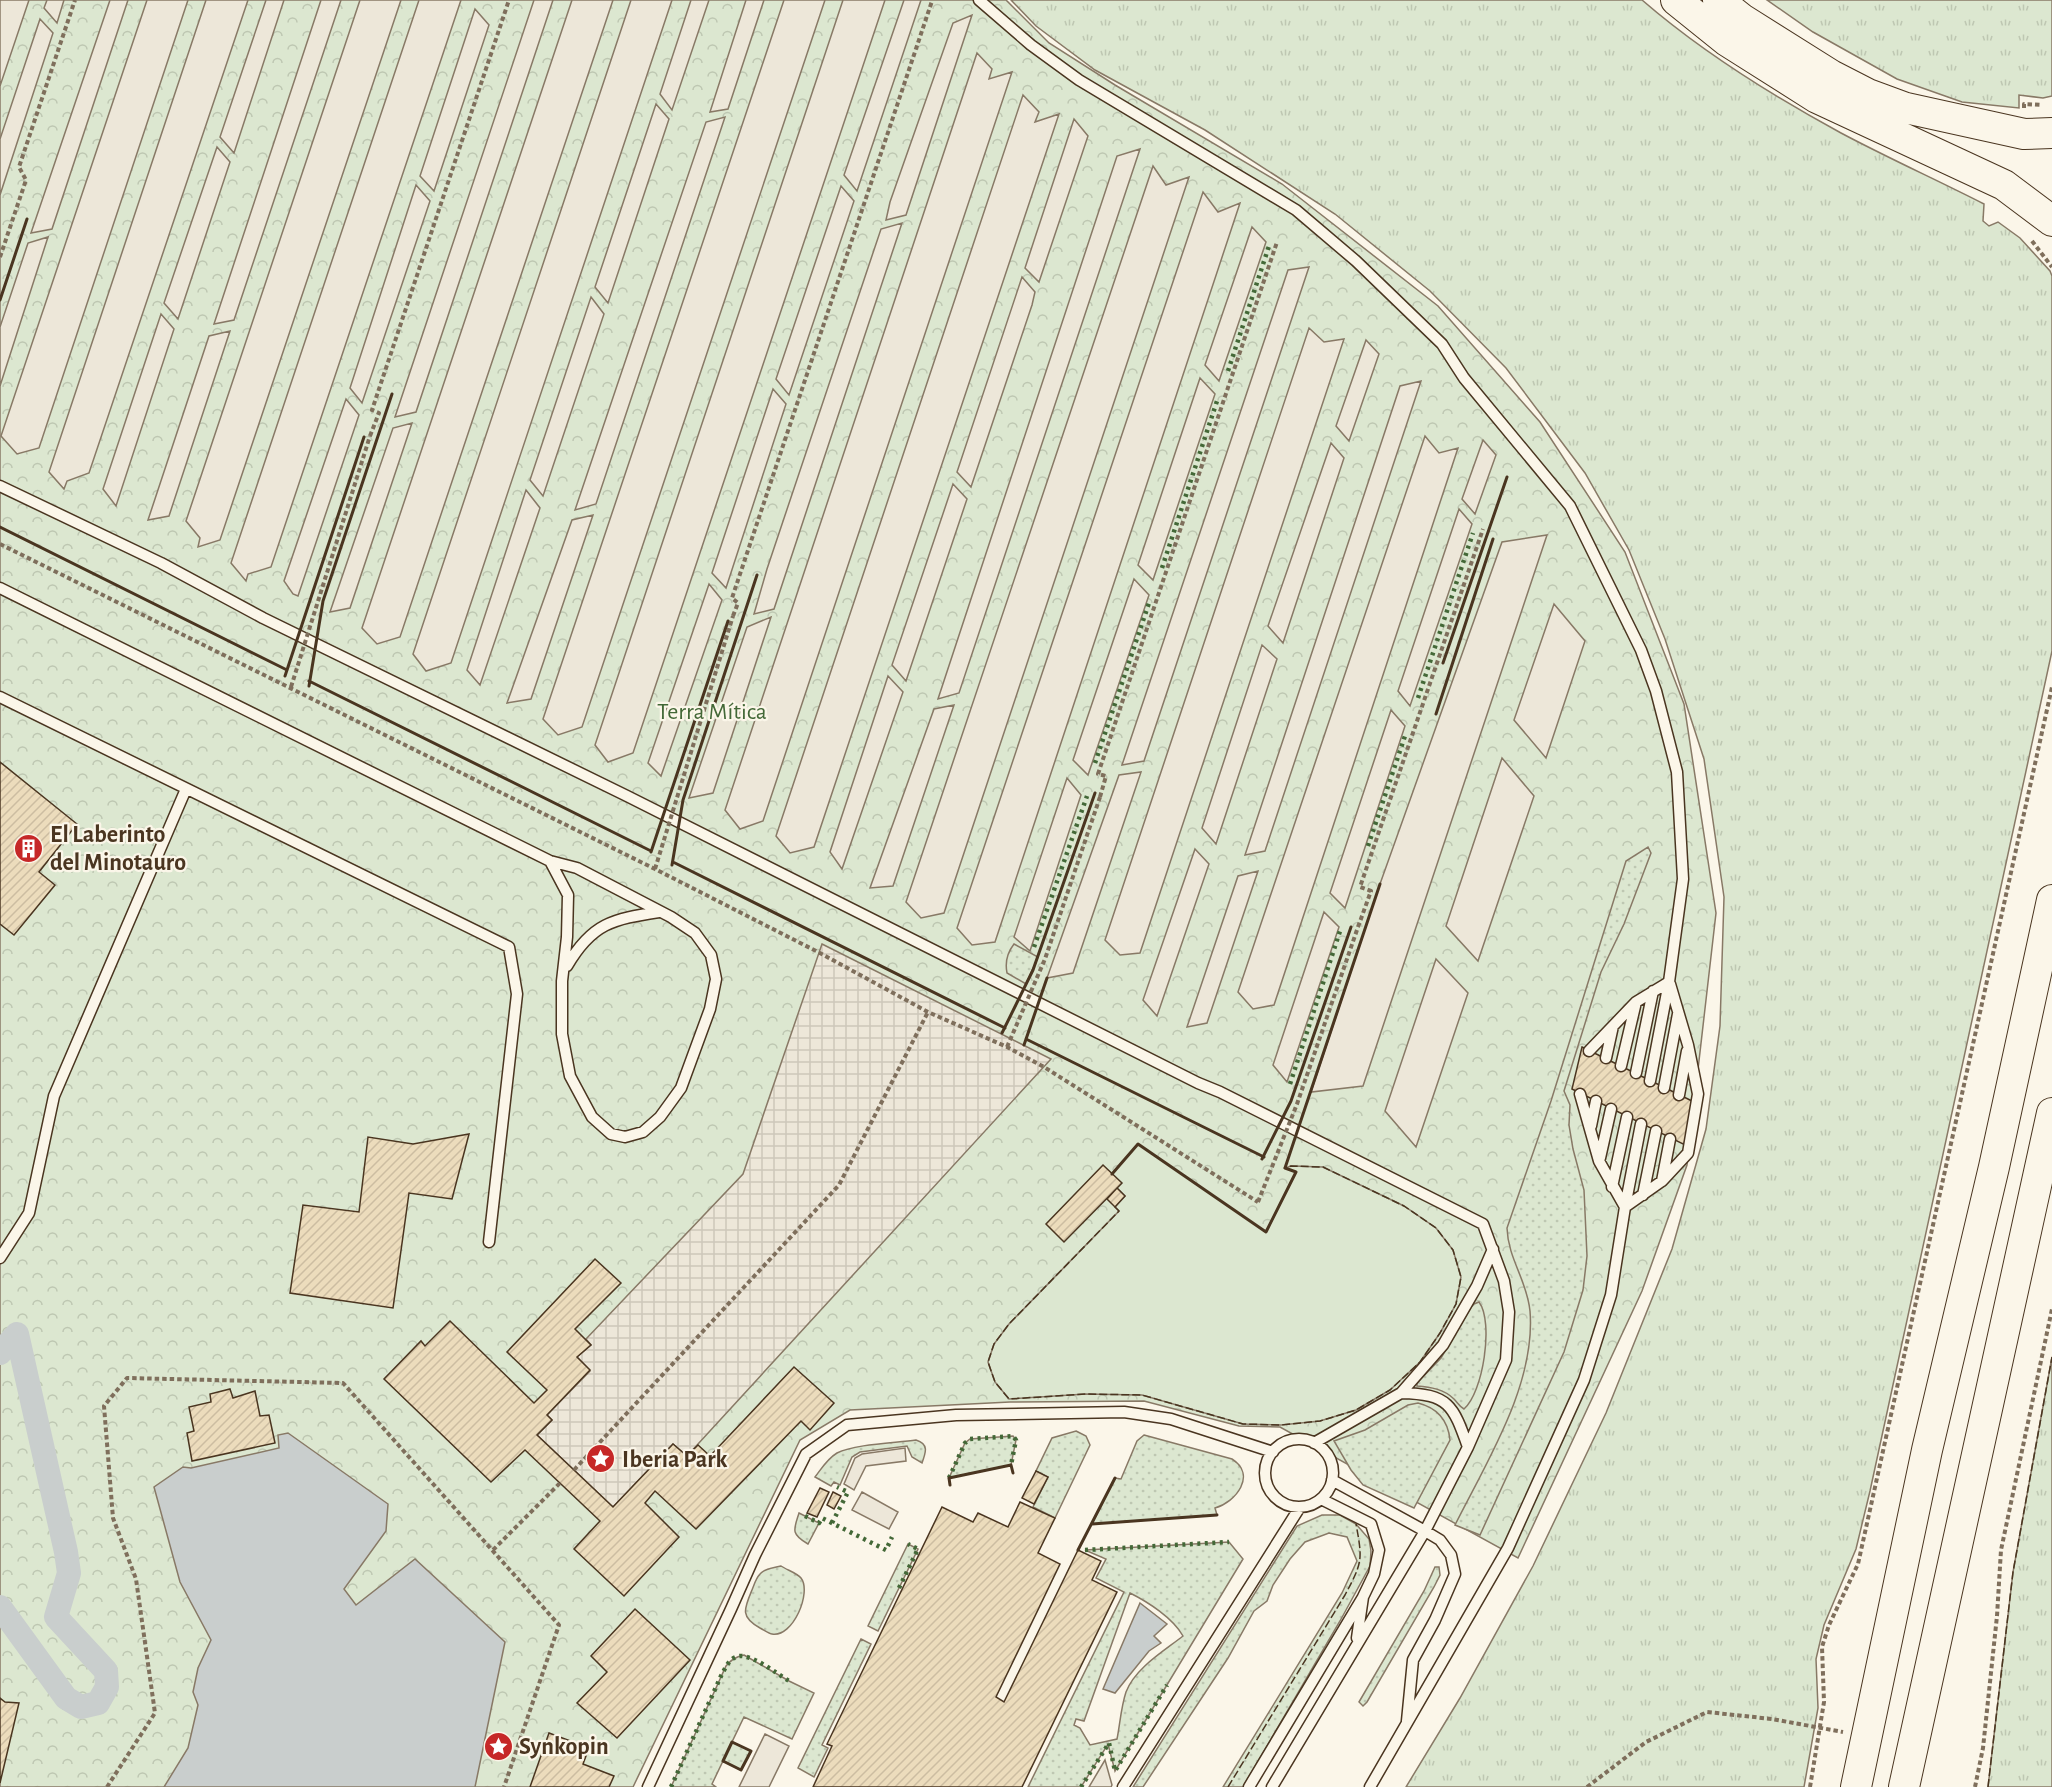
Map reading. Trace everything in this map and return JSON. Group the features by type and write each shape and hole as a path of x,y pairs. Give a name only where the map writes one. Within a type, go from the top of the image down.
{"main road":[{"path":"1676,0 1727,41 1817,98 2004,185 2052,221"},
{"path":"1718,0 1742,19 1811,63 1868,94 1906,108 2024,134 2052,133"},
{"path":"1856,1787 1927,1450 1992,1178 2052,900"},
{"path":"1904,1787 2052,1113"}],"lane":[{"path":"979,0 1031,45 1078,80 1296,210 1339,246 1442,344 1464,378 1570,506 1641,650 1656,691 1677,772 1683,879 1669,982 1650,1081"},
{"path":"0,486 161,563 273,623 619,791 1483,1224 1504,1281 1509,1312 1506,1360 1468,1447 1425,1531 1272,1787"},
{"path":"0,588 550,861 578,868 695,933 711,955 716,979 710,1009 681,1088 660,1117 643,1132 626,1137 611,1134 592,1117 570,1076 562,1034 568,896 550,861"},
{"path":"0,698 509,947 517,994 489,1242"},
{"path":"0,1258 29,1214 54,1096 186,789"},
{"path":"564,971 583,940 601,926 622,918 660,912"},
{"path":"1589,1050 1636,1002 1669,982"},
{"path":"1625,1207 1662,1181 1688,1153 1698,1094 1688,1045 1669,982"},
{"path":"1636,1073 1653,991"},
{"path":"1621,1066 1636,1002"},
{"path":"1664,1088 1679,1012"},
{"path":"1606,1058 1613,1025"},
{"path":"1679,1095 1688,1045"},
{"path":"1580,1094 1599,1161 1625,1207"},
{"path":"1590,1129 1596,1101"},
{"path":"1599,1161 1611,1109"},
{"path":"1612,1187 1627,1117"},
{"path":"1370,1787 1508,1548 1584,1380 1611,1295 1641,1124"},
{"path":"1643,1194 1656,1131"},
{"path":"1662,1181 1670,1139"},
{"path":"1314,1443 1401,1394 1443,1345 1477,1286 1493,1249"},
{"path":"1401,1394 1423,1394 1447,1403 1459,1421 1468,1447"},
{"path":"648,1787 732,1610 755,1555 806,1454 847,1425 956,1415 1124,1412 1171,1419 1273,1452"},
{"path":"1292,1440 1314,1443 1330,1458 1333,1469 1329,1490 1311,1505 1289,1506 1272,1493 1267,1483 1265,1472 1268,1462 1273,1452 1281,1444 1292,1440"},
{"path":"1332,1480 1440,1540 1451,1555 1455,1574 1435,1620 1413,1660 1406,1724"},
{"path":"1248,1787 1363,1597 1374,1574 1379,1550 1371,1524 1321,1499"},
{"path":"1123,1787 1300,1507"},
{"path":"1356,1644 1363,1597"}],"path":[{"path":"0,256 26,180 19,167 75,0"},
{"path":"291,687 379,413 372,410 509,0"},
{"path":"655,869 738,603 732,598 932,1"},
{"path":"1007,1047 1045,958 1100,797 1106,776 1098,774 1277,242"},
{"path":"0,544 655,869 818,952 928,1012 1007,1047 1044,1067 1258,1202 1297,1104 1371,891 1360,887 1483,529"},
{"path":"1810,1787 1824,1702 1822,1647 1829,1625 1858,1564 2052,687"},
{"path":"574,1470 839,1185 928,1012"},
{"path":"1975,1787 1983,1748 1997,1616 2001,1550 2052,1309"},
{"path":"107,1787 155,1713 136,1579 113,1518 104,1406 127,1378 343,1383 559,1625 504,1787"},
{"path":"492,1550 560,1483"},
{"path":"1587,1787 1646,1742 1707,1712 1772,1719 1867,1738"}],"green space":[{"name":"Terra Mítica","path":"0,0 1006,0 1049,43 1282,184 1438,306 1540,422 1625,552 1684,704 1716,913 1687,1165 1642,1291 1518,1558 1280,1427 1239,1426 1144,1401 1010,1402 850,1410 800,1440 633,1787 0,1787"},
{"path":"1011,0 1642,0 1713,55 1789,104 1859,142 1984,204 1983,221 1989,226 1998,222 2020,238 2050,271 2052,276 2052,651 1870,1491 1856,1549 1824,1625 1816,1659 1818,1708 1804,1787 1406,1787 1460,1698 1533,1566 1606,1413 1672,1249 1706,1129 1720,1026 1724,897 1704,759 1665,639 1629,550 1585,473 1506,368 1430,291 1335,214 1205,130 1095,70 1036,26"},
{"path":"1767,0 2052,0 2052,96 2043,98 2019,95 2019,108 1962,102 1897,79 1813,32"},
{"path":"1648,847 1651,853 1624,924 1601,972 1564,1091 1570,1105 1569,1125 1584,1190 1587,1256 1583,1290 1564,1352 1480,1535 1455,1525 1507,1421 1525,1366 1530,1339 1528,1300 1511,1250 1507,1228 1551,1101 1626,861"},
{"path":"1014,944 1038,957 1026,984 1007,973 1007,958"},
{"path":"1138,1144 1266,1232 1296,1172 1285,1168 1291,1166 1323,1167 1404,1206 1436,1228 1453,1250 1461,1277 1456,1304 1420,1362 1390,1390 1356,1410 1320,1421 1281,1425 1243,1424 1142,1395 1086,1394 1009,1399 995,1382 988,1362 994,1344 1009,1324 1119,1211 1115,1207 1125,1196 1117,1188 1112,1174"},
{"path":"1479,1302 1486,1325 1484,1357 1471,1401 1464,1409 1446,1393 1417,1386 1417,1383 1441,1358 1471,1307"},
{"path":"2052,1357 2052,1787 1988,1787 2013,1572"},
{"path":"1418,1403 1431,1408 1441,1416 1447,1426 1450,1440 1414,1508 1363,1485 1334,1441 1365,1430 1408,1405"},
{"path":"1076,1431 1086,1436 1090,1445 1055,1518 1033,1507 1048,1477 1036,1471 1052,1438"},
{"path":"1144,1435 1232,1459 1243,1473 1241,1487 1230,1500 1215,1508 1217,1515 1092,1524 1115,1478 1121,1479 1137,1441"},
{"path":"1013,1436 1016,1440 1011,1465 949,1478 965,1443 970,1439"},
{"path":"916,1440 925,1446 922,1463 912,1457 907,1446 860,1452 852,1457 840,1485 834,1482 831,1486 815,1477 830,1458 845,1450"},
{"path":"799,1513 819,1523 808,1544 798,1537 795,1531"},
{"path":"1322,1515 1340,1515 1356,1524 1369,1539 1370,1566 1243,1787 1223,1787 1342,1593 1357,1561 1347,1537 1329,1533 1305,1542 1290,1559 1273,1585 1267,1601 1254,1611 1228,1658 1143,1787 1133,1787 1297,1526"},
{"path":"1229,1542 1243,1559 1115,1771 1108,1744 1081,1787 1028,1787 1124,1592 1096,1578 1106,1559 1085,1550","holes":["1130,1593 1167,1617 1183,1636 1143,1668 1130,1683 1123,1704 1117,1739 1090,1745 1080,1728 1074,1725 1076,1719 1084,1721"]},
{"path":"908,1544 918,1549 878,1631 868,1626"},
{"path":"781,1566 801,1578 804,1593 793,1622 780,1633 772,1634 749,1620 746,1607 754,1584 762,1572"},
{"path":"1435,1567 1439,1567 1440,1575 1434,1587 1363,1706 1359,1702 1424,1591"},
{"path":"861,1639 871,1644 822,1745 828,1748 814,1777 798,1768"},
{"path":"744,1655 814,1693 792,1739 744,1717 732,1742 751,1751 741,1770 723,1761 712,1784 716,1787 671,1787 726,1666 734,1659"}],"shaded area":[{"path":"0,0 29,0 0,86"},
{"path":"47,0 64,0 57,23 44,8"},
{"path":"110,0 128,0 52,229 31,233"},
{"path":"147,0 188,0 39,448 17,454 1,436"},
{"path":"206,0 248,0 89,473 67,481 64,489 49,472"},
{"path":"266,0 284,0 234,153 220,137"},
{"path":"321,0 341,0 234,320 214,324"},
{"path":"360,0 401,0 220,540 198,547 200,538 186,521"},
{"path":"419,0 461,0 271,567 248,574 246,581 231,563"},
{"path":"534,0 553,0 416,412 395,417"},
{"path":"572,0 613,0 400,637 377,644 362,628"},
{"path":"631,0 672,0 451,663 426,671 413,654"},
{"path":"691,0 709,0 672,110 660,94"},
{"path":"746,0 764,0 728,109 710,112"},
{"path":"784,0 825,0 582,727 558,735 543,719"},
{"path":"843,0 885,0 633,753 608,762 595,745"},
{"path":"904,0 921,0 857,191 844,175"},
{"path":"475,9 489,25 434,191 420,176"},
{"path":"972,15 906,215 886,220 890,202 953,23"},
{"path":"40,19 53,33 0,195 0,139"},
{"path":"977,53 992,69 989,79 1012,72 763,821 740,829 725,810"},
{"path":"1023,95 1039,112 1035,122 1059,114 814,847 790,853 776,836"},
{"path":"656,104 669,119 608,303 595,287"},
{"path":"725,117 596,504 575,510 706,122"},
{"path":"1074,119 1088,136 1039,282 1025,268"},
{"path":"217,147 230,162 178,319 164,303"},
{"path":"1140,149 959,693 938,699 1117,156"},
{"path":"1153,166 1166,185 1189,177 944,913 921,918 906,902"},
{"path":"416,185 430,201 362,403 350,388"},
{"path":"841,186 854,201 789,395 776,379"},
{"path":"1203,192 1218,212 1240,203 995,942 972,945 957,928"},
{"path":"902,223 774,609 754,614 881,229"},
{"path":"1252,227 1266,242 1219,381 1205,365"},
{"path":"48,237 0,386 0,327 28,243"},
{"path":"1309,267 1144,761 1122,765 1288,270"},
{"path":"1022,277 1035,292 1032,305 971,487 957,472"},
{"path":"591,297 604,314 543,496 530,480"},
{"path":"161,314 174,329 116,506 103,489"},
{"path":"1309,328 1324,342 1344,339 1140,953 1120,955 1105,940"},
{"path":"230,331 169,516 148,520 209,336"},
{"path":"1366,340 1379,354 1349,441 1336,426"},
{"path":"1200,378 1215,394 1153,580 1138,565"},
{"path":"1421,381 1265,851 1245,855 1400,386"},
{"path":"773,389 786,404 726,588 712,573"},
{"path":"346,399 359,415 298,596 293,594 284,581"},
{"path":"412,423 350,608 330,612 393,428"},
{"path":"1425,436 1439,453 1458,448 1274,1005 1253,1009 1238,992"},
{"path":"1483,440 1496,455 1475,514 1462,499"},
{"path":"1331,443 1344,458 1283,643 1268,626"},
{"path":"953,484 967,499 906,681 892,665"},
{"path":"526,490 540,508 480,685 467,670"},
{"path":"1459,509 1472,524 1410,706 1398,691"},
{"path":"593,515 531,699 507,703 572,520"},
{"path":"1547,535 1363,1086 1311,1092 1380,884 1502,542"},
{"path":"1134,579 1149,595 1088,775 1073,760"},
{"path":"709,584 722,600 661,776 648,763"},
{"path":"1554,604 1585,641 1546,758 1514,720"},
{"path":"771,617 713,793 689,798 747,627"},
{"path":"1262,645 1277,659 1216,844 1202,828"},
{"path":"888,676 903,692 842,869 830,852"},
{"path":"954,705 893,886 870,888 934,709"},
{"path":"1391,710 1405,726 1345,908 1330,893"},
{"path":"1502,758 1534,796 1478,961 1446,926"},
{"path":"1141,772 1073,973 1047,978 1119,775"},
{"path":"1067,778 1081,795 1030,951 1014,937"},
{"path":"1195,849 1209,864 1157,1016 1143,1000"},
{"path":"1258,871 1207,1023 1187,1027 1238,876"},
{"path":"1324,912 1339,927 1287,1082 1273,1065"},
{"path":"822,944 1051,1059 687,1456 673,1444 613,1507 537,1435 552,1420 547,1415 590,1371 577,1357 591,1345 586,1339 743,1174"},
{"path":"1436,959 1468,993 1416,1147 1385,1111"},
{"path":"288,1433 388,1504 386,1531 344,1589 356,1605 415,1559 505,1642 475,1787 164,1787 188,1748 198,1705 193,1692 198,1668 211,1640 180,1582 154,1487 183,1467 191,1468 279,1448 278,1435"},
{"path":"905,1448 906,1461 866,1466 854,1490 844,1484 855,1458 862,1454"},
{"path":"862,1492 898,1512 889,1529 852,1510"},
{"path":"1140,1603 1167,1624 1154,1636 1161,1643 1149,1651 1115,1693 1103,1689"},
{"path":"765,1734 789,1746 769,1787 739,1787"},
{"path":"1105,1760 1111,1787 1089,1787"}],"building":[{"name":"El Laberinto del Minotauro","path":"0,762 77,824 39,872 55,885 14,935 0,924"},
{"path":"1582,1047 1692,1101 1685,1145 1572,1089"},
{"path":"469,1134 452,1199 409,1193 393,1308 290,1293 303,1205 359,1212 368,1137 413,1144"},
{"path":"1103,1165 1122,1183 1064,1242 1046,1224"},
{"path":"1117,1188 1125,1196 1115,1207 1107,1199"},
{"path":"595,1259 621,1283 575,1329 591,1345 577,1357 590,1370 547,1415 552,1420 537,1435 613,1507 673,1444 687,1456 698,1445 710,1456 794,1367 834,1403 810,1430 801,1421 696,1529 655,1491 645,1503 679,1537 624,1596 574,1549 600,1521 525,1450 491,1482 384,1379 421,1341 425,1346 450,1321 534,1403 547,1390 507,1352"},
{"path":"230,1389 233,1398 255,1391 260,1416 269,1415 275,1443 192,1461 187,1433 194,1431 189,1407 211,1402 210,1394"},
{"path":"1036,1471 1048,1477 1034,1504 1022,1498"},
{"path":"820,1488 829,1492 817,1517 807,1513"},
{"path":"833,1492 841,1496 834,1509 827,1505"},
{"path":"1020,1502 1055,1518 1038,1553 1060,1564 996,1697 1004,1702 1078,1550 1101,1561 1092,1580 1117,1592 1022,1787 813,1787 832,1746 827,1744 942,1507 973,1522 978,1513 1008,1527"},
{"path":"635,1609 690,1660 617,1738 577,1703 607,1672 591,1656"},
{"path":"0,1698 5,1702 19,1703 0,1783"},
{"path":"549,1733 589,1748 583,1764 614,1776 609,1787 530,1787"}],"waterway":[{"path":"0,1353 17,1334 69,1573 56,1617 106,1671 107,1687 98,1703 81,1707 66,1698 0,1607"}],"hedge":[{"path":"1228,371 1269,246"},
{"path":"1162,568 1217,401"},
{"path":"1418,698 1473,533"},
{"path":"1095,763 1149,603"},
{"path":"1368,846 1406,733"},
{"path":"1034,947 1087,796"},
{"path":"1290,1084 1341,928"},
{"path":"949,1478 965,1443 970,1439 1013,1436 1016,1440 1011,1465"},
{"path":"832,1523 848,1492 837,1487"},
{"path":"805,1516 819,1523 822,1518 886,1550 892,1537"},
{"path":"1085,1550 1229,1542"},
{"path":"899,1588 918,1549 908,1544"},
{"path":"671,1787 721,1676 731,1660 736,1657 748,1657 789,1681"},
{"path":"1081,1787 1109,1743 1115,1771 1167,1685"}],"fence":[{"path":"1115,1207 1119,1211 1009,1324 994,1344 988,1362 995,1382 1009,1399 1086,1394 1142,1395 1243,1424 1281,1425 1320,1421 1356,1410 1390,1390 1420,1362 1456,1304 1461,1277 1453,1250 1436,1228 1404,1206 1323,1167 1291,1166 1285,1168"},
{"path":"1988,1787 2013,1572 2052,1357"},
{"path":"1228,1787 1355,1576 1360,1561 1356,1524"}],"wall":[{"path":"0,300 27,219"},
{"path":"309,686 323,601 392,394"},
{"path":"285,676 364,437"},
{"path":"1443,663 1507,477"},
{"path":"0,527 287,670"},
{"path":"1436,714 1493,539"},
{"path":"672,865 683,800 757,575"},
{"path":"651,852 728,621"},
{"path":"309,681 651,851"},
{"path":"1002,1033 1033,970 1095,793"},
{"path":"673,862 1005,1028"},
{"path":"1112,1174 1138,1144 1266,1232 1296,1172 1285,1168 1380,884"},
{"path":"1262,1159 1291,1101 1351,927"},
{"path":"1024,1045 1047,978"},
{"path":"1026,1039 1264,1157"},
{"path":"950,1485 949,1478 1011,1465 1013,1473"},
{"path":"1078,1550 1115,1478"},
{"path":"1092,1524 1217,1515"},
{"path":"732,1742 751,1751 741,1770 723,1761 732,1742"}],"place":[{"name":"El Laberinto del Minotauro","path":"29,848"},
{"name":"Iberia Park","path":"601,1459"},
{"name":"Synkopin","path":"498,1746"}]}
